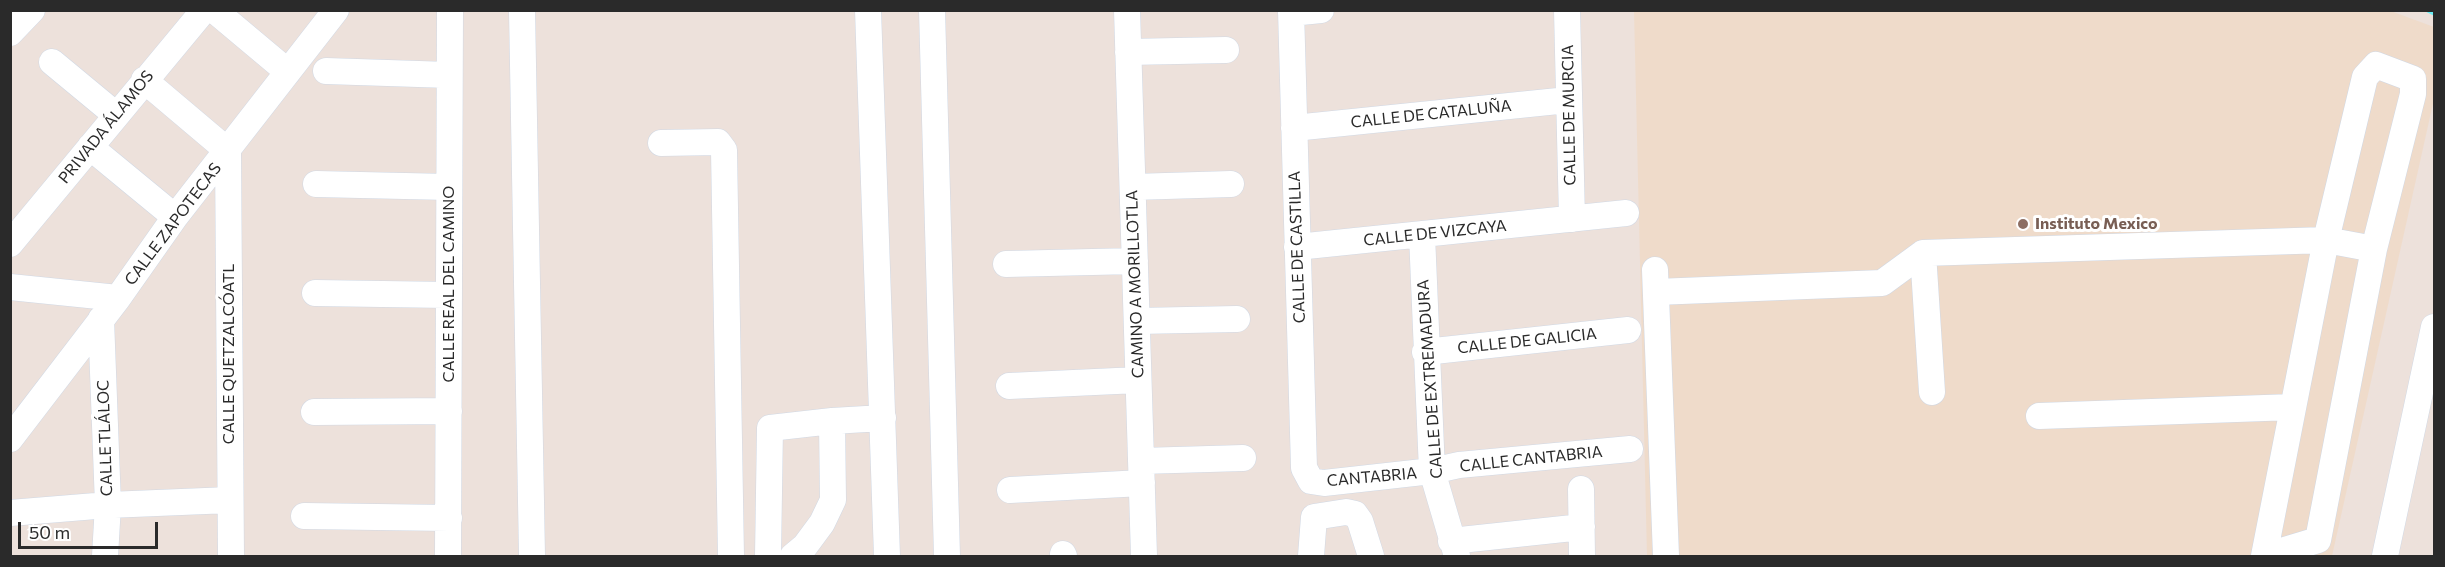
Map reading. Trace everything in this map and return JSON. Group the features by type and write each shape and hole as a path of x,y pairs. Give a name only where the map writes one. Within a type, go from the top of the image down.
{"street":[{"path":"10,33 32,10"},
{"name":"PRIVADA ÁLAMOS","path":"10,244 204,10"},
{"path":"214,10 288,72"},
{"name":"CALLE ZAPOTECAS","path":"10,439 118,298 176,217 336,10"},
{"name":"CALLE REAL DEL CAMINO","path":"448,556 450,10"},
{"path":"522,10 532,556"},
{"path":"868,10 887,556"},
{"path":"932,10 947,556"},
{"name":"CAMINO A MORILLOTLA","path":"1127,10 1144,556"},
{"path":"1291,12 1321,10"},
{"name":"CALLE DE MURCIA","path":"1567,10 1572,219"},
{"name":"CALLE DE CASTILLA","path":"1291,12 1304,468 1311,481"},
{"path":"1128,52 1226,50"},
{"path":"52,62 116,115"},
{"path":"2376,65 2413,80 2413,87 2374,249 2318,540 2265,556 2326,240 2365,77 2376,65"},
{"path":"326,71 450,75"},
{"path":"144,80 228,151"},
{"name":"CALLE DE CATALUÑA","path":"1294,128 1568,100"},
{"path":"661,143 718,142 724,150 731,556"},
{"path":"90,147 176,217"},
{"name":"CALLE QUETZALCÓATL","path":"228,151 231,556"},
{"path":"316,184 449,187"},
{"path":"1132,187 1231,184"},
{"name":"CALLE DE VIZCAYA","path":"1297,247 1626,213"},
{"name":"CALLE DE EXTREMADURA","path":"1422,235 1425,352 1432,471 1454,548"},
{"path":"1666,556 1655,281 1882,283 1923,253 2326,240 2374,249"},
{"path":"1923,253 1932,392"},
{"path":"1006,264 1135,261"},
{"path":"10,287 118,298"},
{"path":"315,293 449,295"},
{"name":"CALLE TLÁLOC","path":"101,319 108,505 105,556"},
{"path":"1137,321 1237,319"},
{"path":"2385,556 2426,403 2434,327"},
{"name":"CALLE DE GALICIA","path":"1425,352 1628,330"},
{"path":"1009,386 1138,380"},
{"path":"2039,416 2293,406"},
{"path":"314,412 449,411"},
{"path":"768,556 770,429 832,421 883,418"},
{"path":"793,556 805,546 822,523 833,500 832,421"},
{"name":"CALLE CANTABRIA","path":"1432,471 1459,465 1630,448"},
{"path":"1010,490 1243,458"},
{"name":"CANTABRIA","path":"1311,481 1324,483 1432,471"},
{"path":"1581,489 1582,556"},
{"path":"10,513 108,505 230,500"},
{"path":"1311,556 1314,517 1346,512 1355,514 1360,521 1371,556"},
{"path":"304,516 449,518"},
{"path":"1454,548 1582,527"}],"shaded area":[{"name":"Instituto Mexico","path":"2388,10 2434,27 2434,99 2332,556 1647,556 1634,11"}],"waterway":[{"path":"2428,10 2434,13"}],"place":[{"name":"Instituto Mexico","path":"2023,224"}]}
